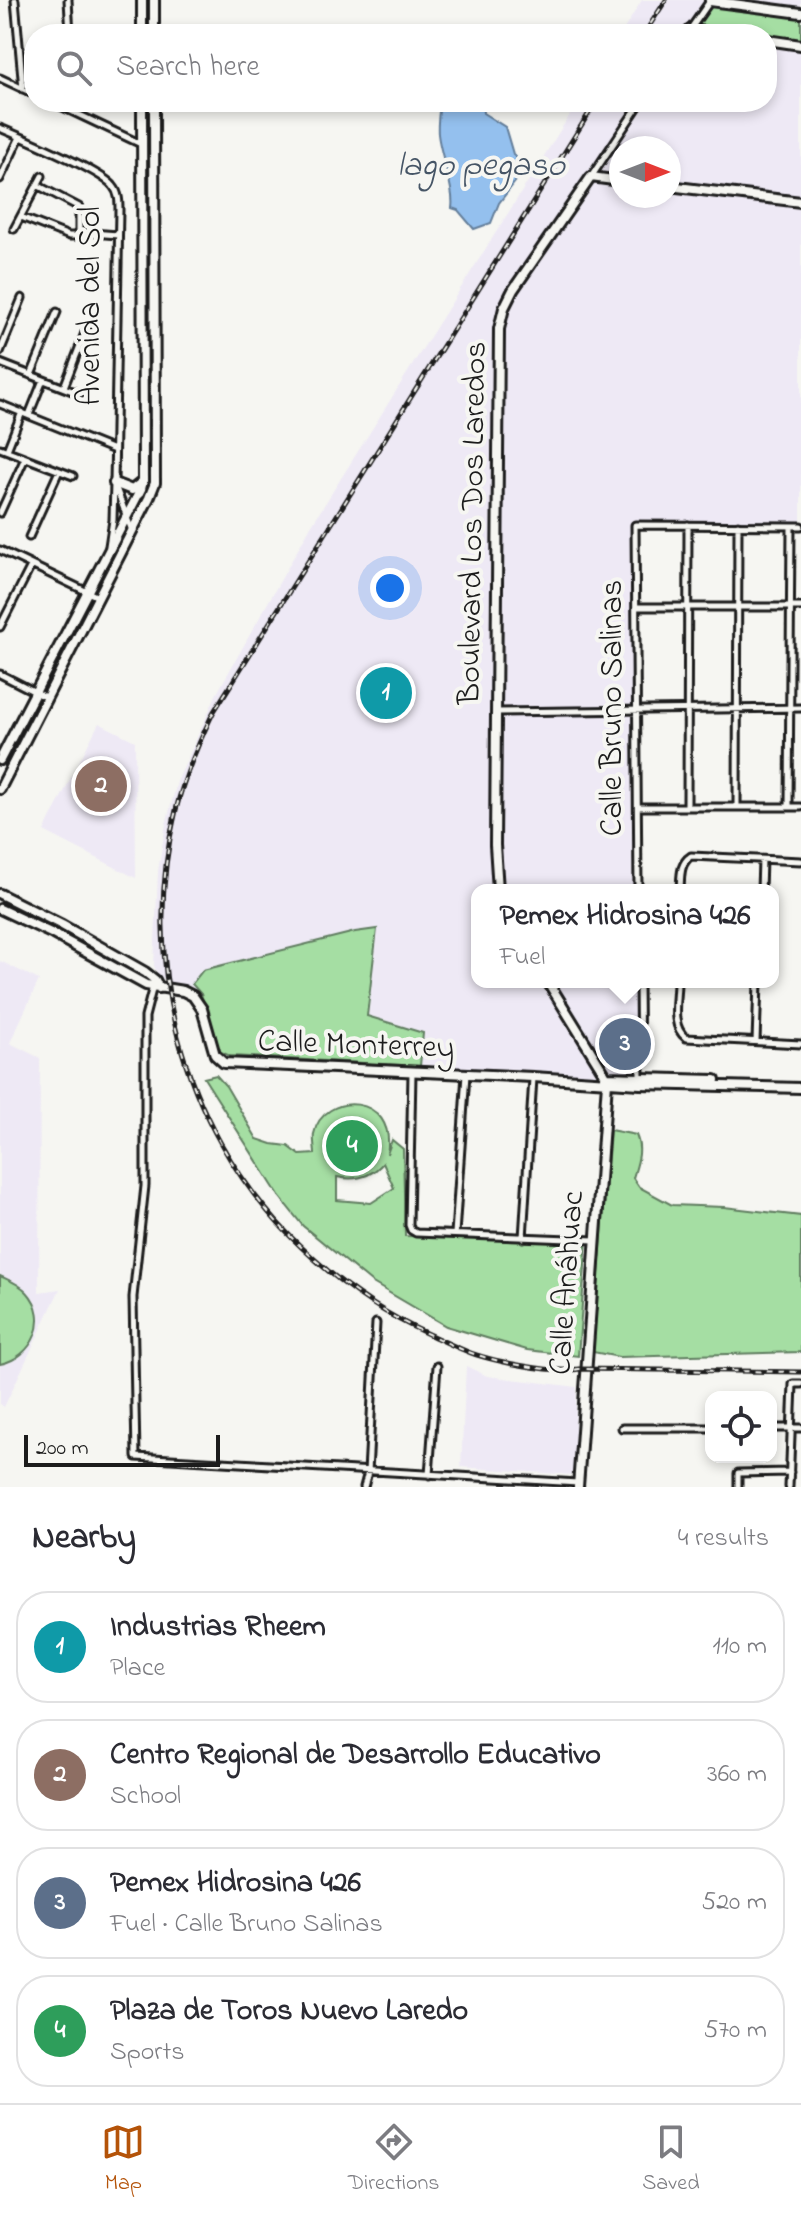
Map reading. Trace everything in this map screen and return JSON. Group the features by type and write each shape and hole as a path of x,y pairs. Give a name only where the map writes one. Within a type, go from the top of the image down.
{"street":[{"path":"15,0 23,89"},
{"path":"68,0 69,24"},
{"path":"142,0 142,24"},
{"path":"154,0 154,24"},
{"path":"694,24 710,0 801,13"},
{"path":"777,41 801,45"},
{"path":"0,78 23,89"},
{"path":"0,760 143,481 142,112"},
{"path":"0,789 155,483 154,112"},
{"name":"Boulevard Los Dos Laredos","path":"498,884 499,329 513,290 634,112"},
{"path":"75,113 143,145"},
{"name":"Avenida del Sol","path":"0,128 99,175 114,186 119,201 114,483 112,529 107,555"},
{"path":"0,179 20,137"},
{"path":"14,229 42,176"},
{"path":"591,177 609,179"},
{"path":"37,185 79,207 79,232"},
{"path":"681,187 801,202"},
{"path":"21,217 65,235 72,236 79,232 118,235"},
{"path":"0,352 22,298"},
{"path":"31,375 57,312"},
{"path":"64,387 88,325"},
{"path":"0,363 80,394"},
{"path":"29,415 43,380"},
{"path":"0,404 114,450"},
{"path":"22,412 3,449 73,476"},
{"path":"0,513 25,458"},
{"path":"29,537 59,471"},
{"path":"114,483 132,490 143,481"},
{"path":"114,483 132,532"},
{"name":"Calle Bruno Salinas","path":"638,884 635,525 688,525"},
{"path":"687,807 688,525 801,526"},
{"path":"737,807 738,525"},
{"path":"789,807 791,526"},
{"path":"0,550 98,597"},
{"path":"0,627 31,566"},
{"path":"0,603 10,608"},
{"path":"636,607 801,607"},
{"path":"0,674 47,698"},
{"path":"496,712 801,708"},
{"path":"638,807 801,807"},
{"path":"680,884 684,861 691,856 801,861"},
{"path":"761,884 762,860"},
{"path":"0,894 62,925 155,985"},
{"path":"0,909 53,934 139,982 155,985"},
{"path":"155,985 145,1017 145,1186 133,1297 136,1457 578,1485"},
{"name":"Calle Monterrey","path":"155,985 188,993 198,1001 215,1055 224,1063 801,1086"},
{"path":"552,988 607,1079"},
{"path":"639,988 640,1081"},
{"path":"677,988 676,1023 679,1032 686,1038 801,1044"},
{"path":"756,1042 758,988"},
{"path":"412,1072 411,1230 416,1233 595,1240"},
{"path":"455,1234 466,1074"},
{"path":"523,1238 533,1077"},
{"name":"Calle Anáhuac","path":"578,1485 607,1079"},
{"path":"364,1487 368,1472 376,1323"},
{"path":"429,1475 437,1366"},
{"path":"789,1487 793,1384 801,1384"},
{"path":"622,1428 705,1428"},
{"path":"777,1428 801,1428"},
{"path":"738,1487 738,1473 790,1472"},
{"path":"503,1479 503,1487"}],"shaded area":[{"path":"642,0 801,0 801,524 632,521 633,884 471,884 471,988 634,988 634,1077 218,1062 200,999 191,991 159,977 154,966 158,871 166,824 177,782 216,695 311,526 572,112 777,112 777,24 627,24"},
{"path":"99,723 135,741 136,878 44,831"},
{"path":"0,961 39,980 10,1043 40,1058 39,1292 60,1289 4,1407 0,1404"},
{"path":"466,1366 487,1376 577,1387 573,1475 461,1467"}],"green space":[{"path":"711,3 801,16 801,44 777,41 777,24 698,24"},
{"path":"377,929 367,1016 423,1033 420,1066 230,1056 219,1051 201,994 192,984 203,970"},
{"path":"216,1075 226,1086 257,1139 288,1146 300,1155 315,1154 314,1134 320,1120 330,1110 344,1105 371,1109 381,1119 387,1134 387,1154 392,1140 403,1149 405,1236 587,1239 578,1356 527,1350 446,1326 371,1282 303,1226 279,1196 204,1078","holes":["383,1163 394,1188 371,1203 337,1200 337,1177 362,1177"]},
{"path":"610,1130 636,1135 639,1152 633,1178 639,1187 672,1205 724,1207 801,1216 801,1352 619,1357 593,1352"},
{"path":"0,1276 27,1292 38,1313 38,1325 35,1336 22,1354 0,1364"}],"water":[{"name":"lago pegaso","path":"439,112 483,112 505,127 513,154 520,165 518,178 499,203 491,223 474,229 458,210 452,208"}],"railway":[{"path":"650,24 666,0"},
{"path":"590,112 213,713 183,785 166,867 163,925 167,982 178,1038 196,1092 221,1144 252,1192 290,1236 321,1265 390,1315 477,1355 539,1368 801,1372"}],"place":[{"name":"Industrias Rheem","path":"386,693"},
{"name":"Centro Regional de Desarrollo Educativo","path":"101,786"},
{"name":"Pemex Hidrosina 426","path":"625,1044"},
{"name":"Plaza de Toros Nuevo Laredo","path":"352,1146"}]}
